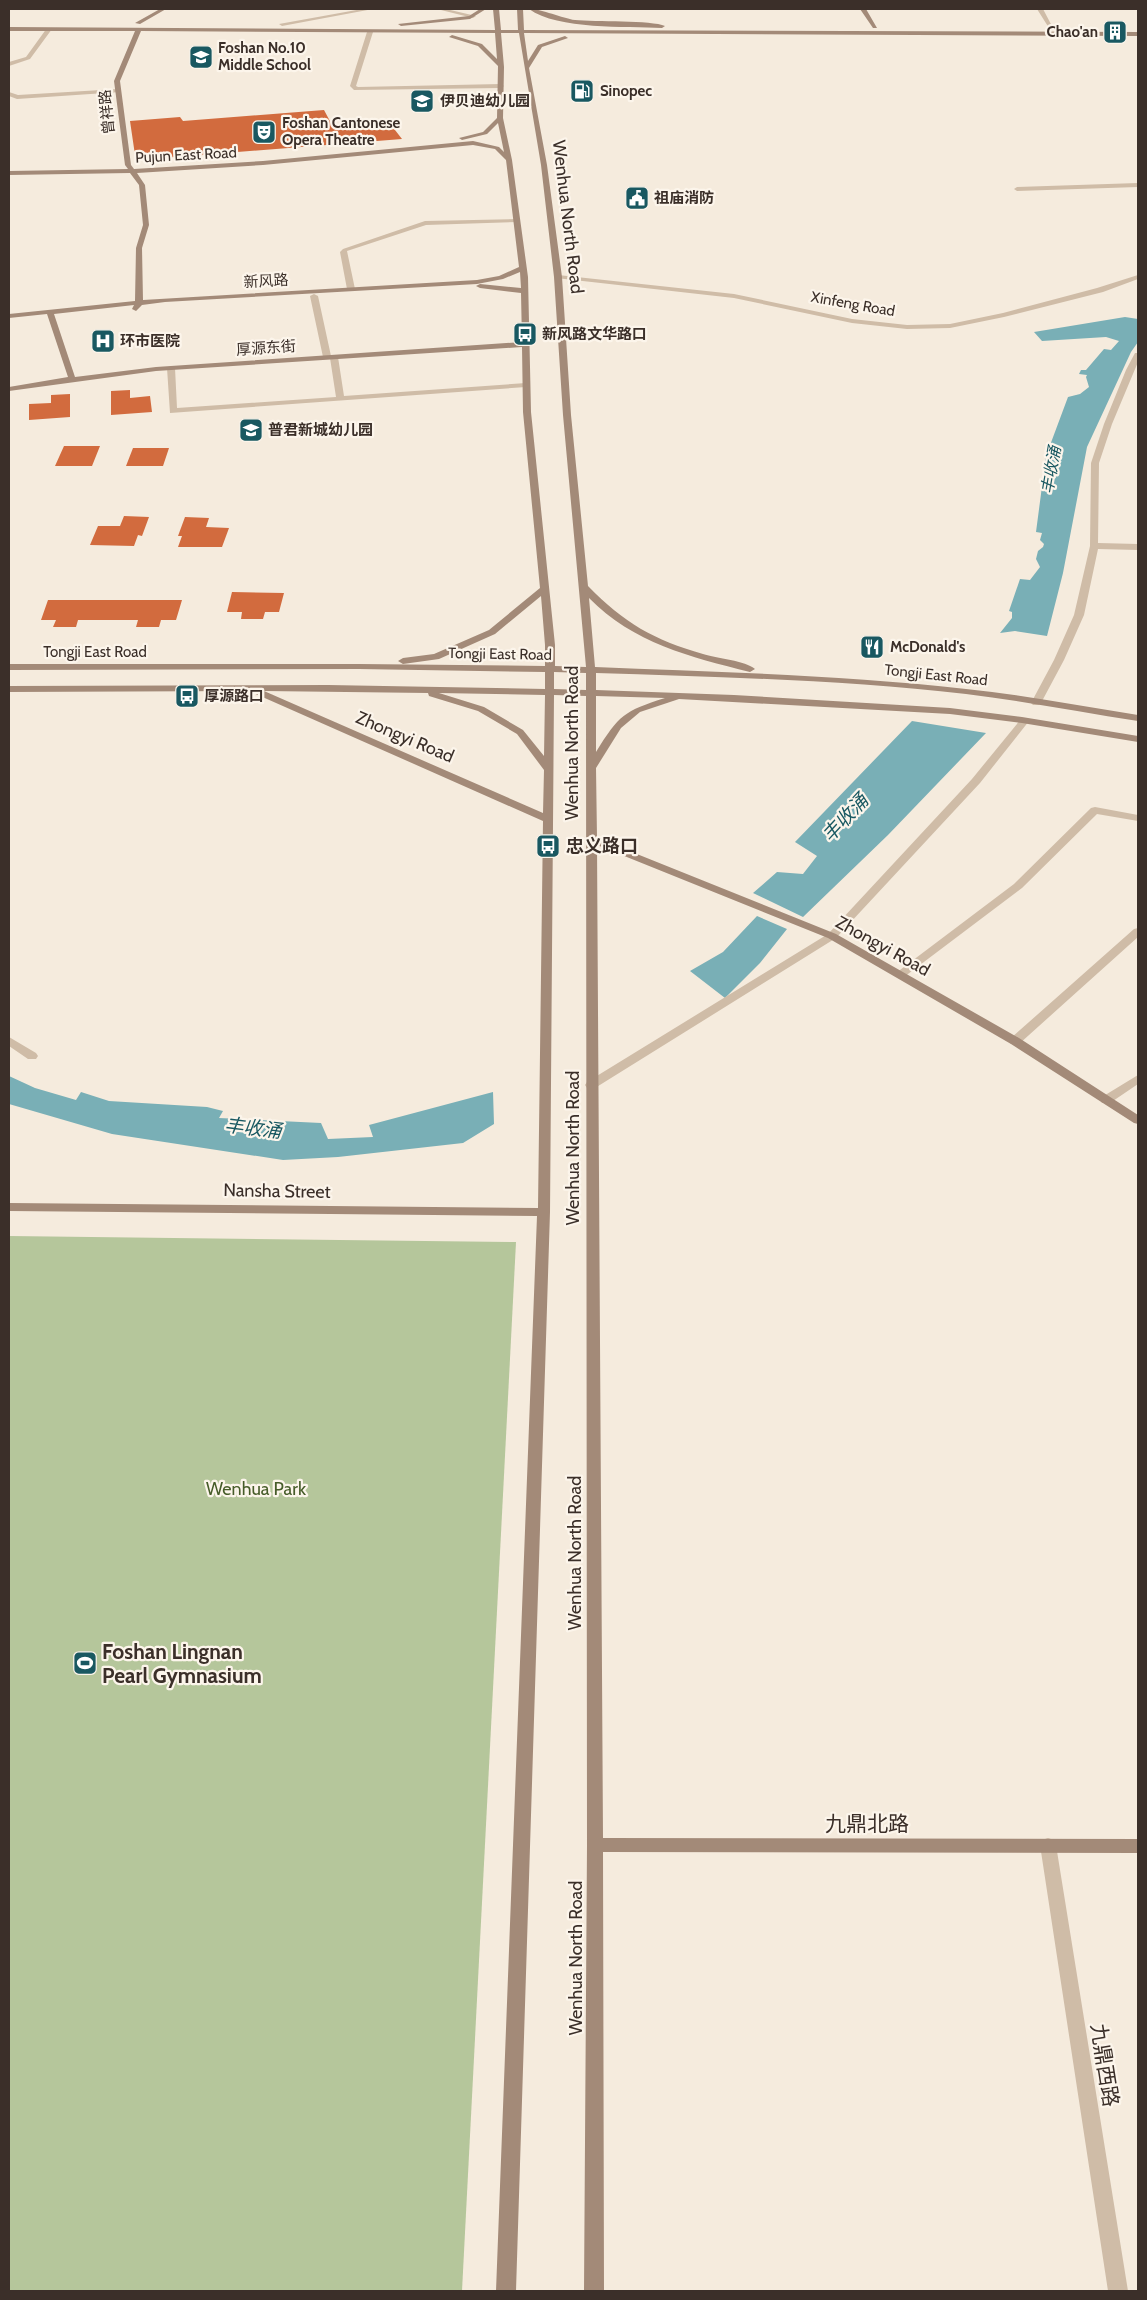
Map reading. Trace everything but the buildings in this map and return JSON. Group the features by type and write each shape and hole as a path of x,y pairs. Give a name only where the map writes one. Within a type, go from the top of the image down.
{"main road":[{"path":"139,26 163,9"},
{"path":"381,24 451,20 473,16 483,9"},
{"name":"Wenhua North Road","path":"496,9 501,67 500,118 509,160 523,268 526,385 550,645 544,1212 506,2291"},
{"name":"Wenhua North Road","path":"520,9 526,68 544,165 558,277 567,415 591,671 595,1845 594,2291"},
{"path":"532,9 549,17 568,21 669,26"},
{"path":"863,9 875,27"},
{"path":"9,22 358,31 669,26 1138,28"},
{"path":"9,29 381,24 498,29"},
{"name":"曾祥路","path":"137,306 139,248 146,225 142,185 130,168 117,81 139,26"},
{"path":"521,29 614,33 1138,34"},
{"path":"358,31 449,37 474,42 488,49 501,67"},
{"path":"526,68 540,46 549,42 571,37 614,33"},
{"name":"Pujun East Road","path":"9,172 263,163 471,140 485,133 500,118"},
{"name":"Pujun East Road","path":"471,140 497,148 509,160"},
{"name":"Pujun East Road","path":"9,166 130,168"},
{"name":"新风路","path":"9,316 477,282 500,278 523,268"},
{"name":"新风路","path":"137,306 478,286 524,291"},
{"path":"51,314 72,379"},
{"name":"新风路","path":"9,322 51,314"},
{"name":"厚源东街","path":"9,389 72,379 171,368 526,344"},
{"path":"583,587 616,619 651,639 704,658 787,678"},
{"path":"363,667 436,657 492,632 544,589"},
{"name":"Tongji East Road","path":"9,667 363,667 728,674 944,689 1138,718"},
{"name":"Zhongyi Road","path":"248,688 548,819"},
{"name":"Tongji East Road","path":"9,689 417,689 684,696 950,711 1023,720 1138,739"},
{"path":"417,689 481,709 520,732 549,770"},
{"path":"591,769 617,726 637,710 684,696"},
{"name":"Zhongyi Road","path":"591,839 832,936 1014,1041 1138,1120"},
{"name":"Nansha Street","path":"9,1207 544,1212"},
{"name":"九鼎北路","path":"595,1845 1138,1846"}],"street":[{"path":"282,24 370,9"},
{"path":"440,9 473,16"},
{"path":"1040,9 1051,28"},
{"path":"9,64 28,58 49,29"},
{"path":"370,32 353,86 356,89 501,86"},
{"path":"9,94 17,97 118,91"},
{"path":"1017,189 1138,185"},
{"path":"350,290 343,252 345,250 425,223 517,221"},
{"name":"Xinfeng Road","path":"558,277 734,296 852,320 907,327 950,326 1004,315 1100,290 1138,277"},
{"path":"314,296 340,397"},
{"path":"1035,703 1059,660 1079,615 1094,546 1095,463 1130,370 1138,355"},
{"path":"171,368 173,411 340,397 526,385"},
{"path":"1094,546 1138,547"},
{"path":"591,1085 832,936 976,781 1023,720"},
{"path":"900,975 1018,886 1095,810 1138,818"},
{"path":"1014,1041 1138,931"},
{"path":"9,1041 32,1056"},
{"path":"1106,1100 1138,1079"},
{"name":"九鼎西路","path":"1048,1845 1118,2291"}],"green space":[{"name":"Wenhua Park","path":"9,1236 516,1242 462,2291 9,2291"}],"water":[{"name":"丰收涌","path":"1125,317 1138,319 1138,342 1131,352 1087,447 1063,573 1047,636 1015,631 1000,633 1012,618 1012,612 1009,611 1020,579 1030,580 1040,567 1036,559 1038,551 1044,544 1040,540 1042,533 1036,532 1046,456 1068,397 1080,394 1089,387 1087,375 1079,374 1081,370 1086,370 1104,349 1111,350 1119,341 1106,337 1042,341 1034,332"},
{"name":"丰收涌","path":"912,721 986,733 888,835 803,917 753,893 777,872 803,874 817,856 795,842"},
{"path":"757,916 787,929 760,963 725,998 690,971 723,952"},
{"name":"丰收涌","path":"9,1076 35,1088 76,1100 81,1092 109,1101 207,1107 223,1111 219,1118 321,1123 328,1139 373,1137 369,1125 493,1092 494,1124 463,1143 338,1157 283,1160 112,1134 9,1104"}],"place":[{"name":"Chao'an","path":"1115,32"},
{"name":"Foshan No.10 Middle School","path":"201,57"},
{"name":"Sinopec","path":"582,91"},
{"name":"伊贝迪幼儿园","path":"422,101"},
{"name":"Foshan Cantonese Opera Theatre","path":"264,132"},
{"name":"祖庙消防","path":"637,198"},
{"name":"新风路文华路口","path":"525,334"},
{"name":"环市医院","path":"103,341"},
{"name":"普君新城幼儿园","path":"251,430"},
{"name":"McDonald's","path":"872,647"},
{"name":"厚源路口","path":"187,696"},
{"name":"忠义路口","path":"548,846"},
{"name":"Foshan Lingnan Pearl Gymnasium","path":"85,1663"}]}
